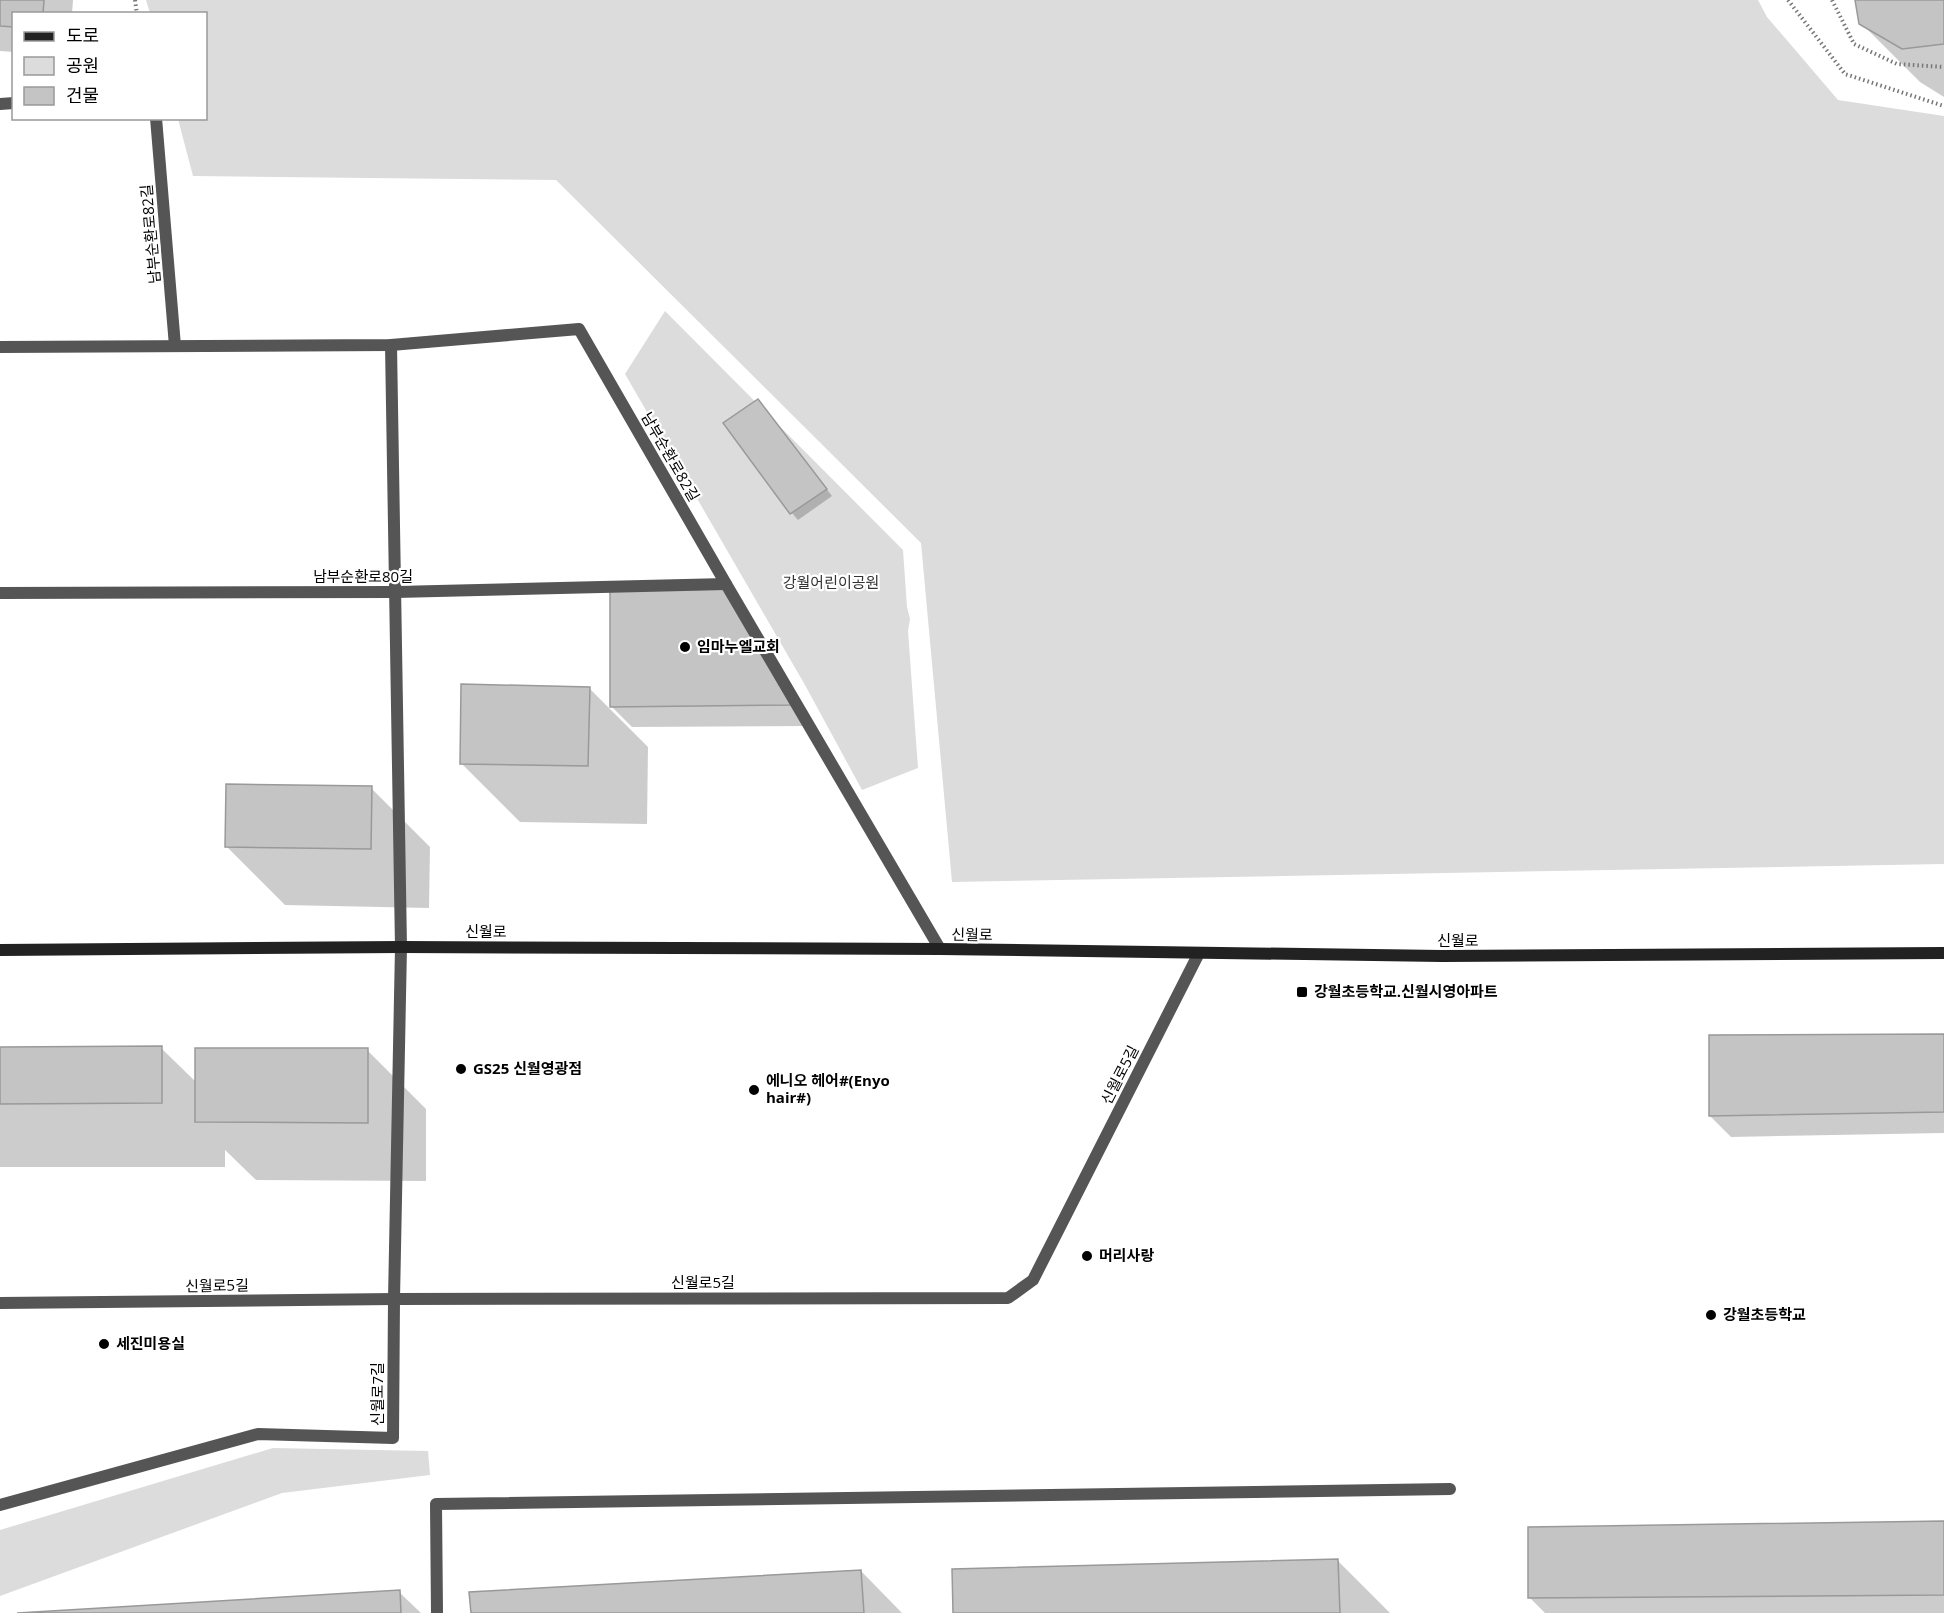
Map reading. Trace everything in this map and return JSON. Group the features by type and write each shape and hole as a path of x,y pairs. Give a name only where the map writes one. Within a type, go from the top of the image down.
{"main road":[{"name":"신월로","path":"0,950 401,947 940,949 1454,956 1944,953"}],"street":[{"name":"남부순환로82길","path":"156,120 175,346"},
{"name":"남부순환로82길","path":"0,347 391,345 579,329 940,949"},
{"name":"신월로7길","path":"0,1505 258,1434 393,1438 401,947 391,345"},
{"name":"남부순환로80길","path":"0,593 396,592 726,584"},
{"name":"신월로5길","path":"0,1303 394,1299 1008,1298 1033,1280 1199,953"},
{"path":"437,1613 436,1504 1450,1489"}],"path":[{"path":"1788,0 1845,74 1944,106"},
{"path":"1832,0 1854,44 1897,64 1944,67"}],"green space":[{"path":"146,0 1758,0 1767,17 1838,100 1944,116 1944,864 952,882 921,543 556,180 193,176 178,120 207,120 207,12 150,12"},
{"name":"강월어린이공원","path":"665,311 903,550 910,619 908,631 918,768 862,790 805,685 625,374"},
{"path":"273,1448 428,1451 430,1475 282,1493 0,1596 0,1530"}],"building":[{"path":"0,0 44,0 43,12 12,12 12,27 0,26"},
{"path":"1855,0 1944,0 1944,44 1902,49 1859,24"},
{"path":"758,399 827,489 790,514 723,423"},
{"name":"임마누엘교회","path":"724,586 794,705 610,707 610,589"},
{"path":"461,684 590,687 588,766 460,764"},
{"path":"226,784 372,786 371,849 225,847"},
{"path":"1944,1034 1944,1112 1709,1116 1709,1035"},
{"path":"162,1046 162,1103 0,1104 0,1047"},
{"path":"195,1048 368,1048 368,1123 195,1122"},
{"path":"1944,1521 1944,1595 1528,1598 1528,1527"},
{"path":"1338,1559 1340,1613 953,1613 952,1569"},
{"path":"861,1570 864,1613 471,1613 469,1592"},
{"path":"400,1590 401,1613 17,1613"}],"place":[{"name":"임마누엘교회","path":"685,647"},
{"name":"강월초등학교.신월시영아파트","path":"1302,992"},
{"name":"GS25 신월영광점","path":"461,1069"},
{"name":"에니오 헤어#(Enyo hair#)","path":"754,1090"},
{"name":"머리사랑","path":"1087,1256"},
{"name":"강월초등학교","path":"1711,1315"},
{"name":"세진미용실","path":"104,1344"}]}
